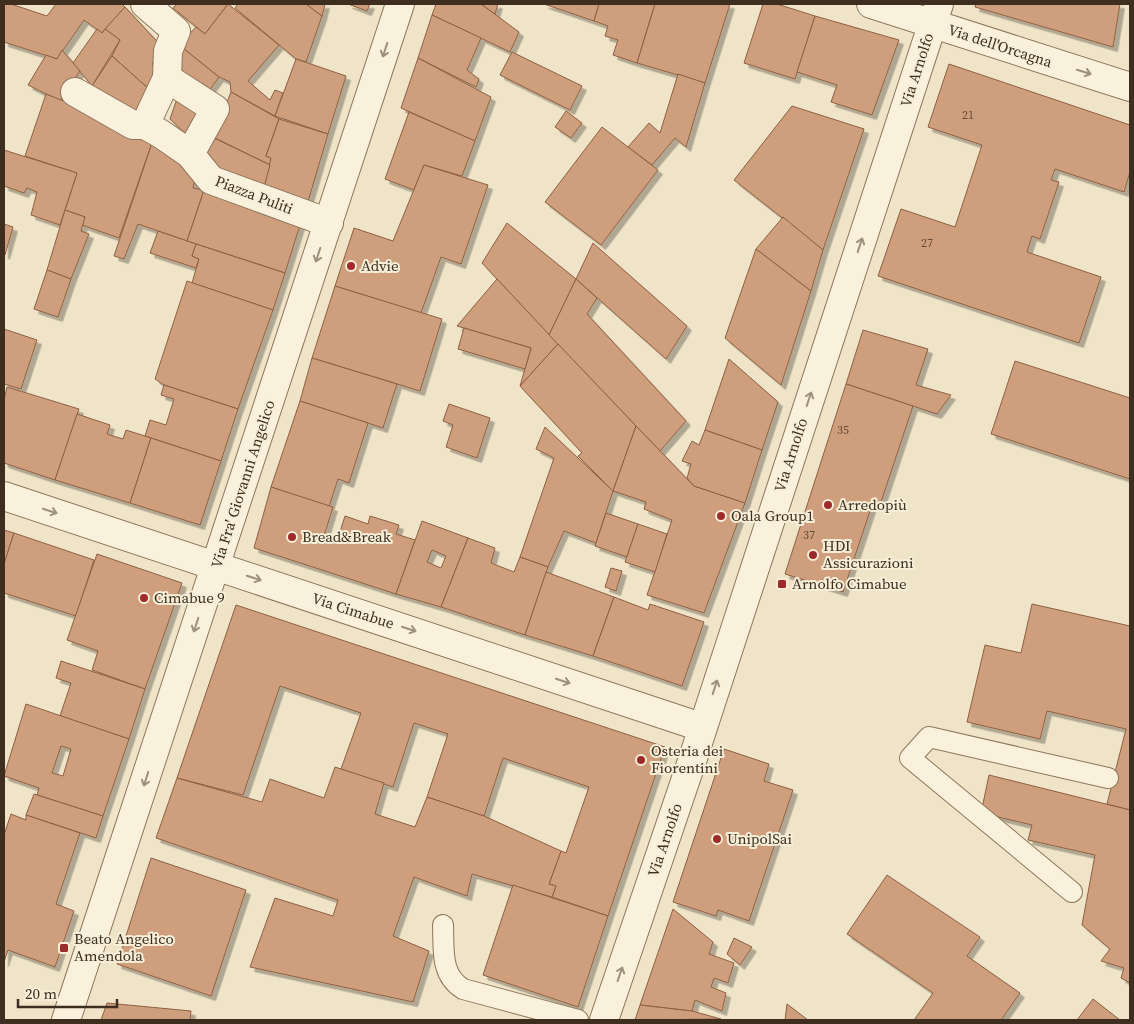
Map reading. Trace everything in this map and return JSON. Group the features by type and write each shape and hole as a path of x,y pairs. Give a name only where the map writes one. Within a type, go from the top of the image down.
{"street":[{"path":"145,4 176,31 168,50 167,78 145,125"},
{"name":"Via Fra' Giovanni Angelico","path":"66,1020 400,4"},
{"name":"Via dell'Orcagna","path":"871,4 936,14 1130,87"},
{"name":"Via Arnolfo","path":"604,1020 936,14"},
{"path":"167,78 215,108 190,154"},
{"name":"Piazza Puliti","path":"74,92 133,125 145,125 162,134 190,154 211,180 329,223"},
{"name":"Via Cimabue","path":"4,496 701,727"}],"lane":[{"path":"1072,892 910,758 929,737 1108,778"},
{"path":"443,925 446,972 453,983 463,989 578,1020"}],"building":[{"path":"4,4 11,4 47,16 56,4 122,4 125,7 102,33 84,20 57,59 4,42"},
{"path":"177,4 228,4 205,34 173,8"},
{"path":"228,4 279,45 248,81 270,100 275,90 283,93 275,116 231,92 230,82 219,77 179,45 196,27 205,34"},
{"path":"238,4 306,4 322,16 306,62 296,59 235,8"},
{"path":"306,4 325,4 322,16"},
{"path":"348,4 370,4 367,11"},
{"path":"436,4 481,4 519,32 510,52 432,15"},
{"path":"481,4 498,4 495,14"},
{"path":"544,4 599,4 594,21"},
{"path":"599,4 655,4 637,63 613,55 618,40 605,36 608,26 594,21"},
{"path":"655,4 730,4 705,83 637,63"},
{"path":"763,4 777,4 815,16 795,79 744,63"},
{"path":"976,4 1120,4 1113,47 975,7"},
{"path":"125,7 164,49 152,64 162,73 150,90 112,56 120,40 105,29"},
{"path":"432,15 481,38 467,70 479,79 476,87 418,58"},
{"path":"815,16 899,40 872,115 831,102 837,85 797,72"},
{"path":"97,29 102,33 105,29 120,40 92,86 73,63"},
{"path":"179,45 219,77 206,95 170,70"},
{"path":"62,50 80,71 60,101 28,85 46,55 57,59"},
{"path":"512,52 582,86 570,110 500,75"},
{"path":"112,56 150,90 138,107 143,112 133,123 92,86"},
{"path":"418,58 491,97 475,141 401,108"},
{"path":"296,59 346,76 328,134 275,116"},
{"path":"949,64 1130,125 1130,172 1124,192 1055,169 1051,180 1059,182 1040,239 1032,236 1027,252 1101,277 1079,343 878,276 901,209 955,227 982,145 928,127"},
{"path":"678,74 705,83 686,147 675,138 652,165 628,147 649,123 660,133"},
{"path":"231,92 279,119 266,156 271,158 270,165 213,137"},
{"path":"179,93 204,112 190,138 170,119"},
{"path":"46,94 154,137 119,238 82,225 85,217 65,210 77,173 25,156"},
{"path":"792,106 864,129 823,250 734,180"},
{"path":"566,111 582,123 571,138 555,127"},
{"path":"409,112 475,141 462,176 424,165 414,190 385,179"},
{"path":"279,119 328,134 307,205 263,191 271,158 266,156"},
{"path":"602,127 658,170 601,245 545,202"},
{"path":"208,135 270,165 263,191 236,181 200,156"},
{"path":"154,137 197,171 193,188 204,190 187,241 138,224 124,259 114,256"},
{"path":"4,150 77,173 60,225 31,215 37,192 27,188 24,193 4,186"},
{"path":"424,165 488,185 461,264 441,257 421,313 335,286 354,228 393,241"},
{"path":"204,190 301,222 285,273 187,241"},
{"path":"65,210 85,217 81,231 89,234 71,279 47,270"},
{"path":"783,217 823,250 811,291 756,249"},
{"path":"507,223 576,279 549,335 482,263"},
{"path":"4,224 13,227 5,255 4,254"},
{"path":"158,231 196,244 192,256 199,259 196,268 150,253"},
{"path":"593,243 687,326 666,359 576,279"},
{"path":"196,244 285,273 273,310 192,283 199,259 192,256"},
{"path":"756,249 811,291 781,385 725,338"},
{"path":"47,270 71,279 58,317 34,309"},
{"path":"497,279 558,344 520,386 531,348 457,326"},
{"path":"576,279 597,298 587,314 686,421 660,451 549,335"},
{"path":"187,281 273,310 238,409 164,385 155,379"},
{"path":"335,286 442,319 420,391 312,358"},
{"path":"464,328 531,348 525,369 458,349"},
{"path":"4,329 37,340 21,389 4,384"},
{"path":"863,330 928,349 916,385 951,395 937,414 846,384"},
{"path":"558,344 636,426 613,491 578,456 582,453 520,386"},
{"path":"312,358 397,384 383,428 300,401"},
{"path":"729,359 778,402 762,450 705,430"},
{"path":"1015,361 1130,398 1130,479 991,434"},
{"path":"846,384 913,406 880,505 873,502 843,592 785,574"},
{"path":"164,385 238,409 221,461 145,436 150,420 166,425 174,399 161,395"},
{"path":"7,387 79,409 55,480 4,463 4,400"},
{"path":"300,401 368,423 349,483 338,479 329,507 271,487"},
{"path":"449,404 490,418 477,458 446,447 453,425 443,421"},
{"path":"77,414 110,425 107,434 123,439 126,430 151,438 130,503 55,480"},
{"path":"636,426 694,486 745,503 704,613 647,595 672,520 644,509 646,502 613,491"},
{"path":"545,427 613,491 596,543 564,531 548,567 520,557 554,458 536,449"},
{"path":"705,430 762,450 745,503 694,486 687,478 691,464 682,461 692,441 699,445"},
{"path":"151,438 221,461 200,525 130,503"},
{"path":"271,487 333,507 324,536 337,541 345,516 368,524 370,516 399,525 396,534 415,540 396,594 254,548"},
{"path":"606,513 638,524 627,557 595,546"},
{"path":"422,521 468,538 441,607 396,594","holes":["432,550 446,556 441,568 427,562"]},
{"path":"638,524 667,534 655,572 625,562"},
{"path":"4,530 14,533 4,564"},
{"path":"14,533 94,560 76,616 4,593 4,564"},
{"path":"468,538 495,548 491,563 514,572 520,557 548,567 525,635 441,607"},
{"path":"97,554 182,583 145,689 92,670 98,651 67,640"},
{"path":"611,568 622,571 616,591 605,587"},
{"path":"546,572 614,597 593,656 525,635"},
{"path":"614,597 648,610 650,604 704,622 682,686 593,656"},
{"path":"1032,604 1130,626 1130,810 1107,804 1126,729 1047,711 1040,739 967,722 985,645 1021,653"},
{"path":"236,605 665,747 608,916 552,897 556,886 549,884 561,851 566,853 589,787 503,758 484,816 427,797 448,734 414,723 393,787 341,769 361,713 280,686 243,795 177,778"},
{"path":"61,661 145,689 129,739 60,716 71,683 56,678"},
{"path":"26,704 129,739 103,816 37,795 39,788 4,776","holes":["61,746 71,749 63,776 52,773"]},
{"path":"724,749 769,764 764,781 793,790 749,921 718,910 716,916 673,902"},
{"path":"335,767 384,783 375,814 415,827 427,797 484,816 561,851 549,884 556,886 552,897 472,874 467,896 414,877 393,936 429,951 413,1002 250,967 275,898 333,916 338,900 156,838 177,778 262,802 270,779 324,798"},
{"path":"989,775 1130,810 1130,983 1121,978 1124,968 1101,961 1110,949 1082,925 1095,855 1028,840 1032,825 981,813"},
{"path":"34,794 103,816 96,838 26,815"},
{"path":"11,814 26,820 26,815 80,833 56,904 74,911 55,967 8,950 4,962 4,835"},
{"path":"151,858 246,890 211,996 117,964"},
{"path":"887,875 980,937 967,956 1020,993 1001,1020 914,1020 933,993 847,934"},
{"path":"513,885 608,916 578,1007 483,975"},
{"path":"673,909 713,942 709,954 734,963 728,983 714,978 711,987 726,993 722,1011 695,1000 692,1011 640,1005"},
{"path":"734,938 752,947 740,965 727,954"},
{"path":"1093,999 1120,1020 1077,1020"},
{"path":"107,1003 191,1011 190,1020 101,1020"},
{"path":"787,1004 808,1020 785,1020"},
{"path":"640,1005 692,1011 721,1019 635,1020"}],"place":[{"name":"Advie","path":"351,266"},
{"name":"Arredopiù","path":"828,505"},
{"name":"Oala Group1","path":"721,516"},
{"name":"Bread&Break","path":"292,537"},
{"name":"HDI Assicurazioni","path":"813,555"},
{"name":"Arnolfo Cimabue","path":"782,584"},
{"name":"Cimabue 9","path":"144,598"},
{"name":"Osteria dei Fiorentini","path":"641,760"},
{"name":"UnipolSai","path":"717,839"},
{"name":"Beato Angelico Amendola","path":"64,948"}]}
